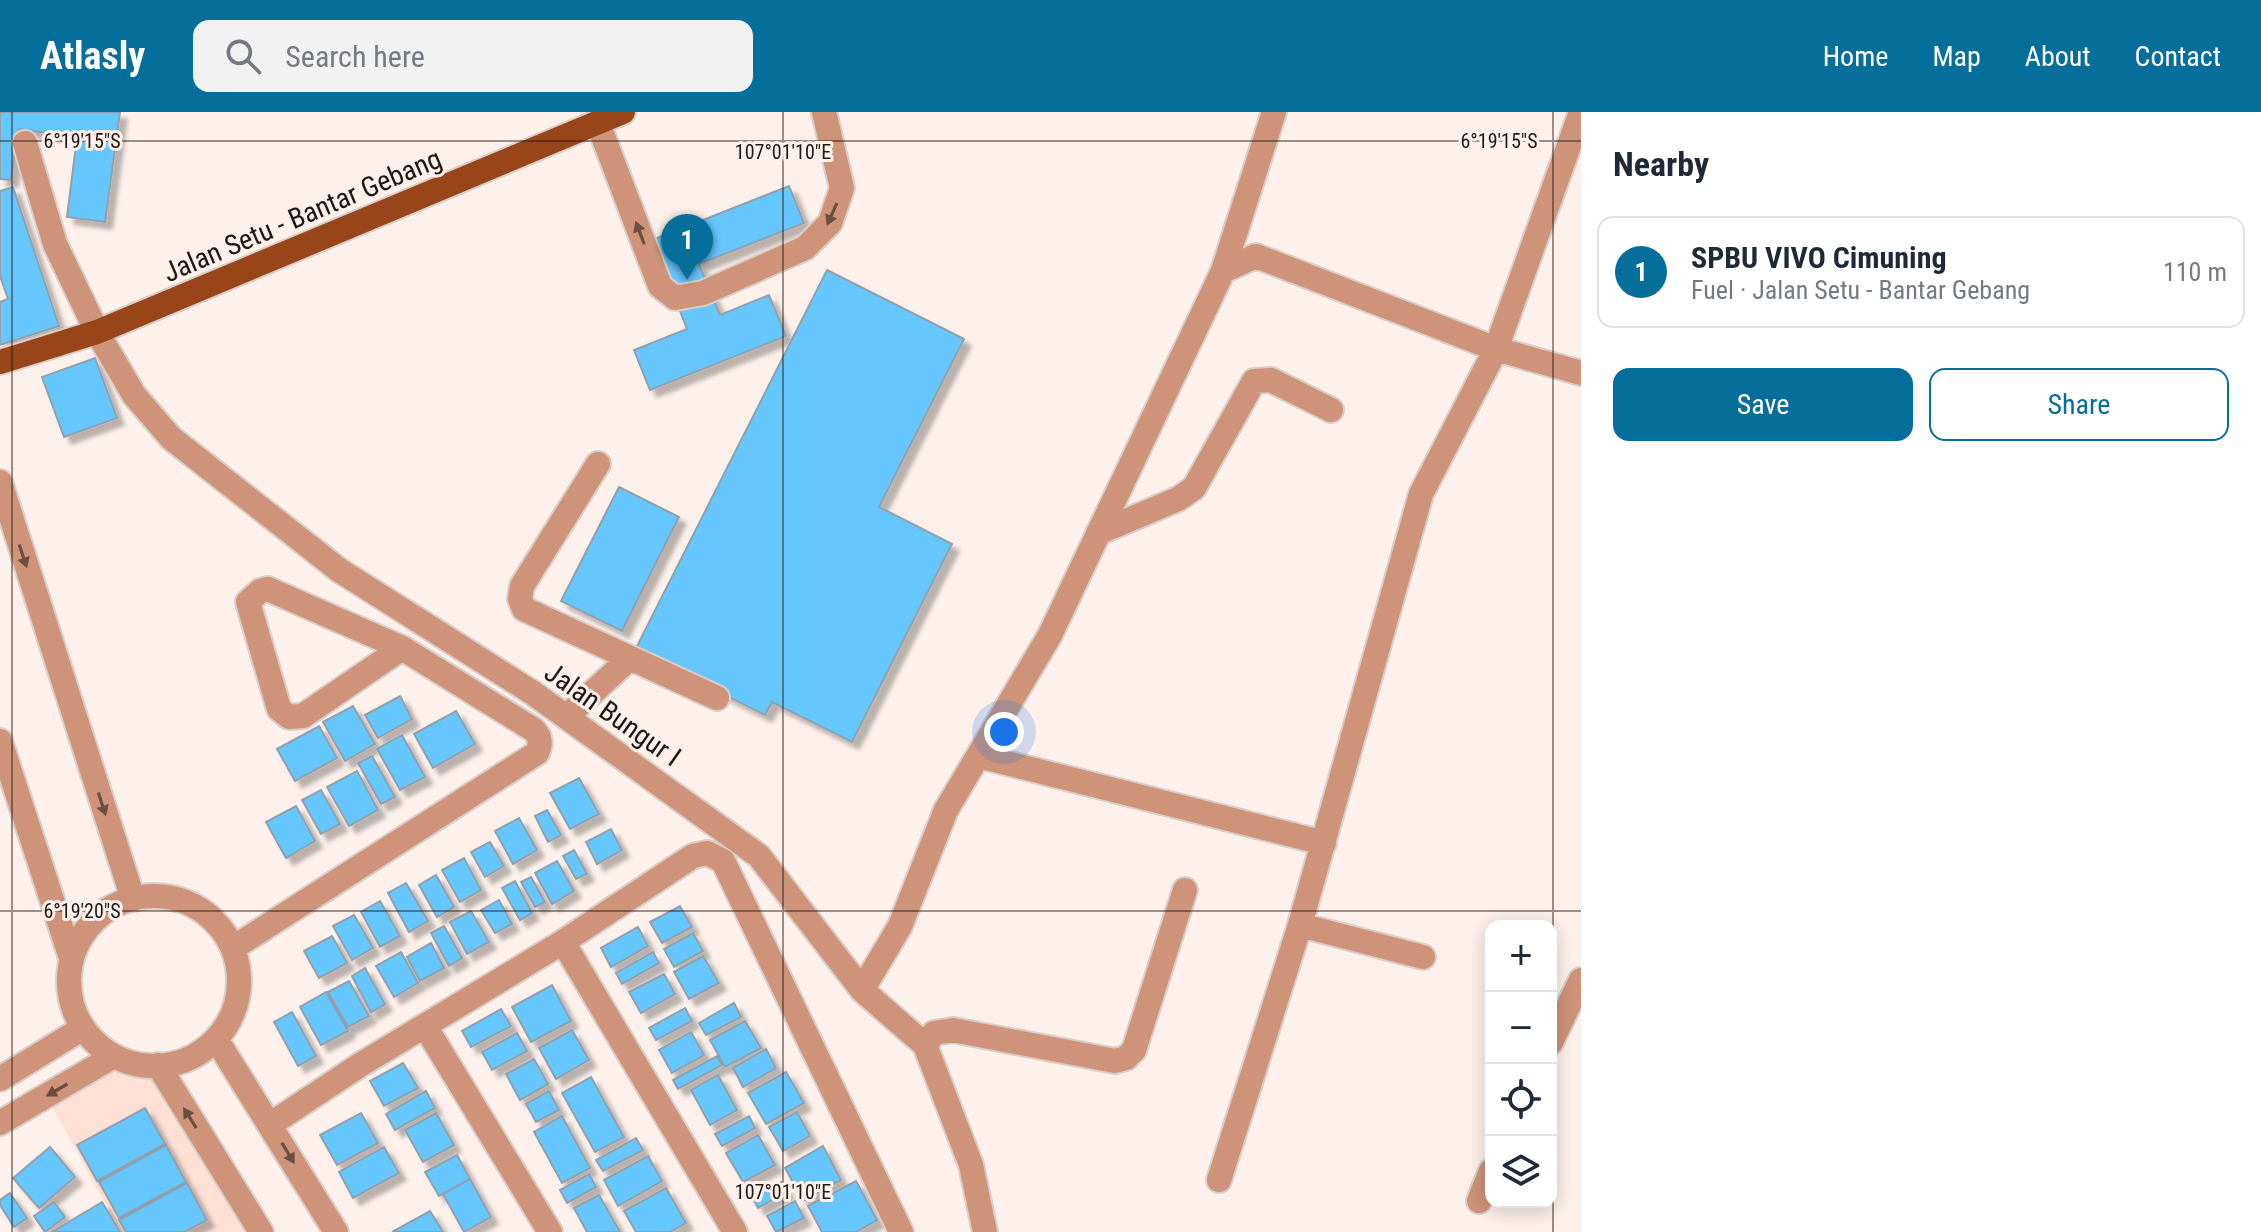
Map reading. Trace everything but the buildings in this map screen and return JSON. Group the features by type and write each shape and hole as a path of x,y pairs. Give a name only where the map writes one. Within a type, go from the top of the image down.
{"main road":[{"name":"Jalan Setu - Bantar Gebang","path":"0,362 97,332 623,112"}],"street":[{"path":"598,123 660,286 675,298 703,293 805,248 830,223 842,188 824,112"},
{"path":"862,990 900,926 946,810 1050,635 1223,271 1274,112"},
{"path":"1219,1180 1300,925 1421,494 1496,349 1581,112"},
{"name":"Jalan Bungur I","path":"25,143 55,244 97,332 134,395 171,438 339,570 566,717 759,856 862,990 925,1045 971,1165 985,1232"},
{"path":"1223,271 1256,256 1496,349 1581,373"},
{"path":"1098,533 1178,499 1194,488 1254,381 1271,380 1331,410"},
{"path":"598,464 522,586 520,599 524,609 717,698"},
{"path":"0,482 133,899"},
{"path":"233,948 537,753 540,736 534,730 402,648 268,589 260,591 248,602 279,709 289,717 303,716 402,648"},
{"path":"566,717 630,658"},
{"path":"0,741 71,958"},
{"path":"979,756 1324,843"},
{"path":"271,1124 563,942 693,856 707,853 723,861 901,1232"},
{"path":"925,1045 934,1033 953,1030 1115,1061 1126,1058 1134,1050 1185,890"},
{"path":"154,896 179,899 202,910 220,927 233,948 239,971 238,996 231,1019 200,1053 180,1062 135,1064 114,1056 97,1044 83,1028 72,1006 69,982 71,958 84,933 102,913 133,899 154,896"},
{"path":"1300,925 1423,957"},
{"path":"563,942 735,1232"},
{"path":"1557,1030 1581,980"},
{"path":"425,1026 550,1232"},
{"path":"0,1079 83,1028"},
{"path":"216,1039 336,1232"},
{"path":"0,1123 114,1056"},
{"path":"158,1065 261,1232"},
{"path":"1479,1201 1485,1186"}],"shaded area":[{"path":"110,1068 155,1079 251,1232 121,1232 50,1103"}],"place":[{"name":"SPBU VIVO Cimuning","path":"687,280"}]}
